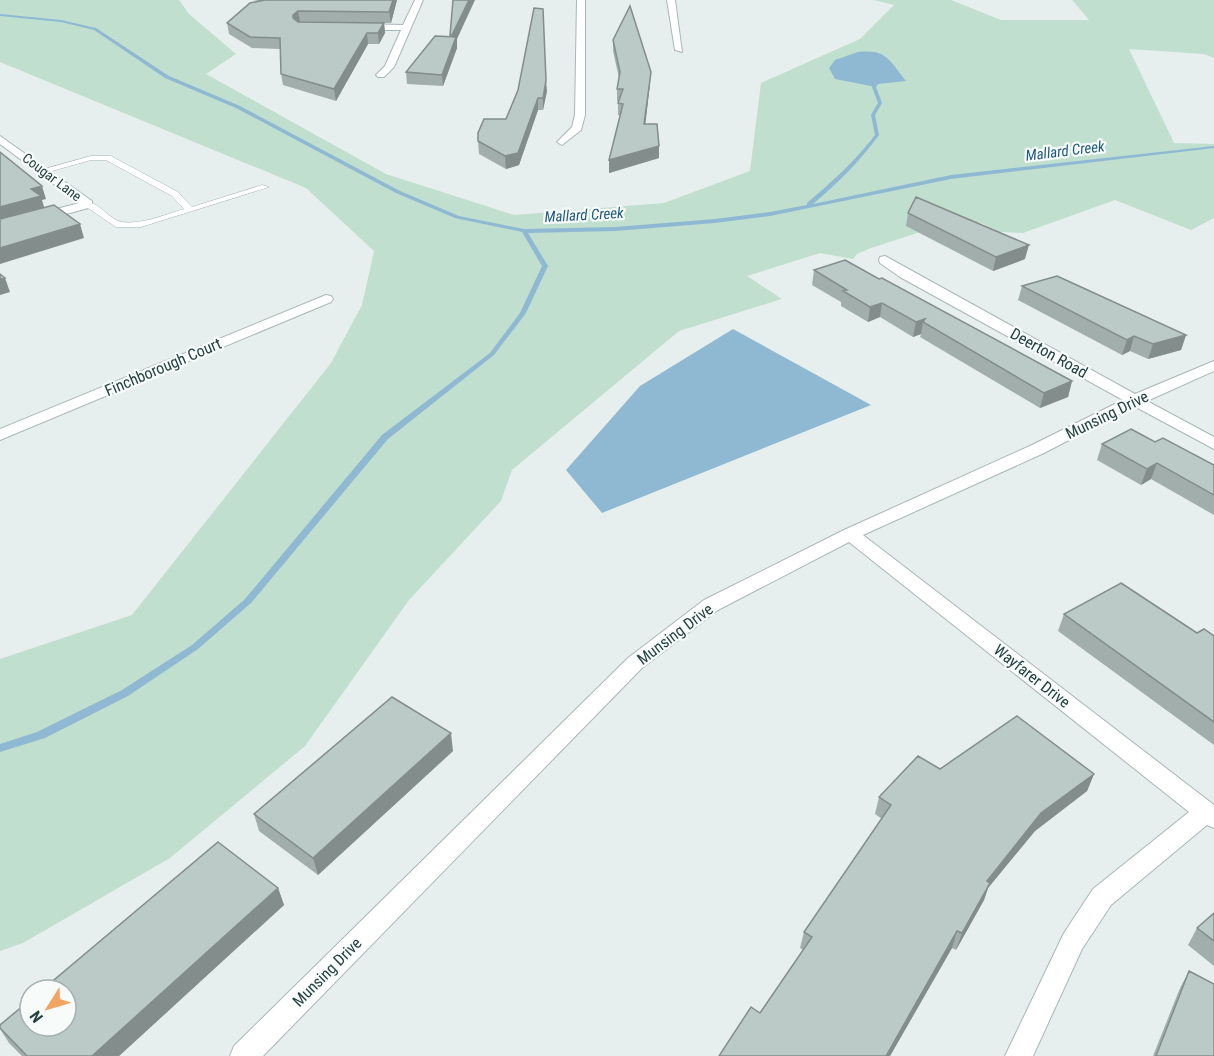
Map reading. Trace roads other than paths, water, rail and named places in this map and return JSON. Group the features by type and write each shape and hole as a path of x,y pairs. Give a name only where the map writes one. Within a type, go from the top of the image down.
{"street":[{"path":"381,75 389,67 419,0"},
{"path":"562,142 577,128 580,115 581,0"},
{"path":"671,0 680,50"},
{"path":"347,27 407,28"},
{"name":"Cougar Lane","path":"3,143 45,170 88,204"},
{"name":"Cougar Lane","path":"0,228 88,204"},
{"name":"Deerton Road","path":"885,260 905,274 1214,444"},
{"name":"Finchborough Court","path":"0,435 326,299"},
{"name":"Munsing Drive","path":"244,1056 635,663 711,605 850,534 1038,449 1214,365"},
{"name":"Wayfarer Drive","path":"850,534 1210,815"},
{"path":"1019,1056 1073,941 1102,897 1210,815"}],"lane":[{"path":"45,170 91,158 108,158 175,195 190,210"},
{"path":"88,204 119,225 141,224 265,187"}],"water":[{"path":"858,52 875,52 886,57 906,81 878,84 876,87 835,79 829,68 835,60"},
{"path":"733,329 871,405 602,513 566,470 640,386"}],"waterway":[{"name":"Mallard Creek","path":"0,15 61,21 95,29 167,77 238,107 398,192 457,217 524,231"},
{"path":"809,204 846,172 877,135 873,115 880,103 871,79"},
{"name":"Mallard Creek","path":"524,231 615,229 715,221 770,214 951,177 1214,147"},
{"path":"0,748 41,735 125,693 195,647 248,601 385,437 492,354 523,313 545,266 524,231"}]}
